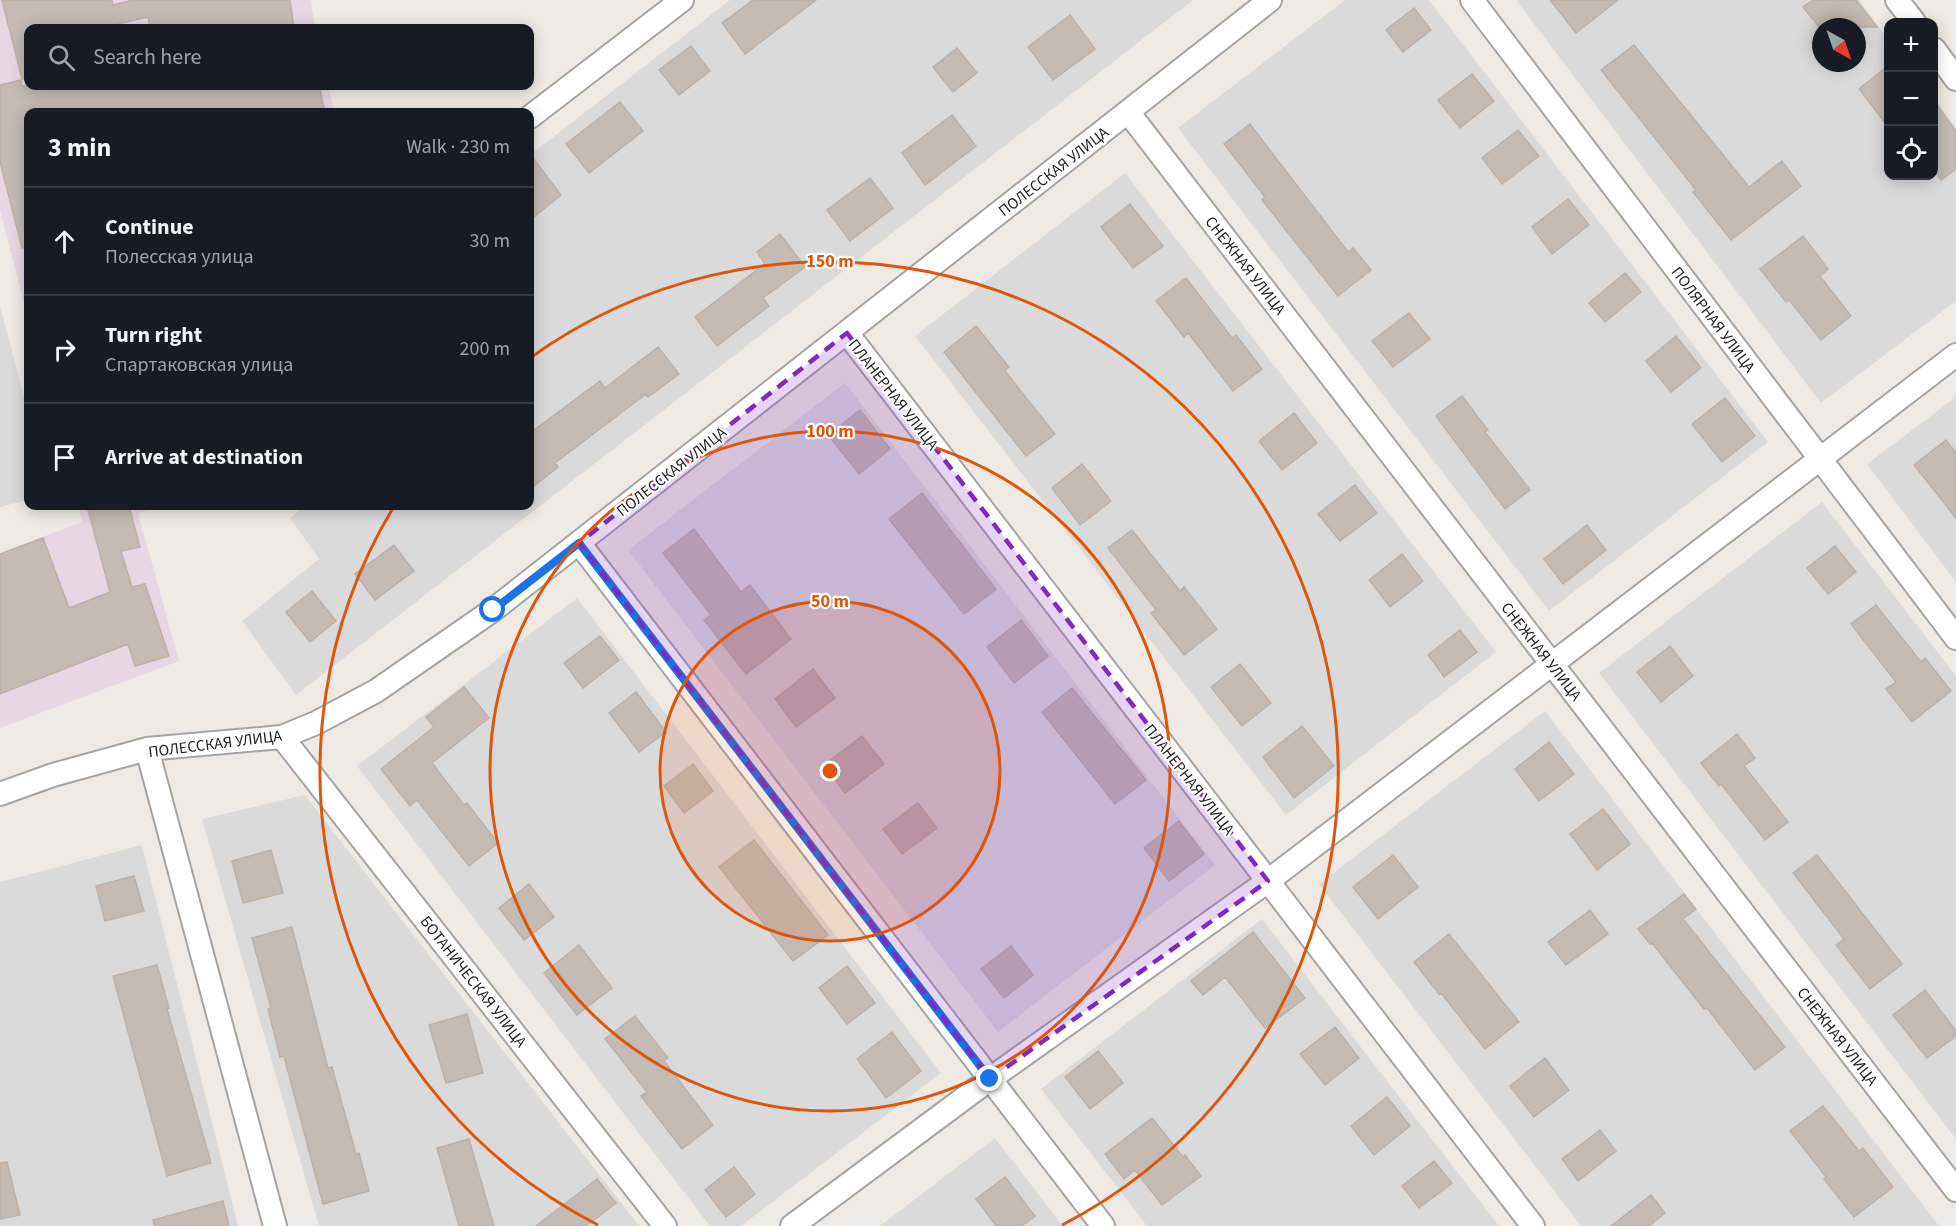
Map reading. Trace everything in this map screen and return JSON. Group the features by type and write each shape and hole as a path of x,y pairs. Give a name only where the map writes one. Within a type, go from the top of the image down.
{"street":[{"path":"534,114 682,0"},
{"name":"ПОЛЕССКАЯ УЛИЦА","path":"0,794 147,749 282,737 316,723 376,691 493,610 1270,0"},
{"name":"ПОЛЯРНАЯ УЛИЦА","path":"1472,0 1956,638"},
{"path":"1897,0 1911,18"},
{"path":"1938,54 1956,79"},
{"name":"СНЕЖНАЯ УЛИЦА","path":"1128,112 1956,1190"},
{"name":"ПЛАНЕРНАЯ УЛИЦА","path":"847,333 1533,1226"},
{"path":"792,1226 990,1079 1268,881 1956,355"},
{"path":"579,543 1103,1226"},
{"name":"БОТАНИЧЕСКАЯ УЛИЦА","path":"282,737 665,1226"},
{"path":"147,749 274,1226"}],"highlighted area":[{"path":"847,333 1268,881 990,1079 579,543"}],"shaded area":[{"path":"0,0 312,0 310,1 315,24 24,24 24,90 329,90 333,108 24,108 24,303 0,210"},
{"path":"730,0 1193,0 296,695 242,621 319,559 290,518 300,510 534,510 534,152"},
{"path":"1345,0 1429,0 1768,442 1549,611 1178,128"},
{"path":"1516,0 1859,0 1884,34 1884,180 1938,180 1938,103 1956,128 1956,301 1821,403"},
{"path":"1125,173 1496,652 1286,815 915,336"},
{"path":"0,306 24,396 24,501 0,507"},
{"path":"845,383 1215,865 998,1032 628,550"},
{"path":"1956,397 1956,582 1867,464"},
{"path":"1822,502 1956,676 1956,1139 1599,673"},
{"path":"79,510 148,510 138,513 179,661 0,728 0,553 82,522"},
{"path":"577,598 941,1073 741,1226 710,1226 357,766"},
{"path":"1545,711 1939,1226 1581,1226 1319,884"},
{"path":"305,795 639,1226 319,1226 202,819"},
{"path":"142,845 238,1226 0,1226 0,882"},
{"path":"1262,919 1499,1226 1147,1226 1041,1089"},
{"path":"995,1138 1063,1226 880,1226"}],"building":[{"path":"2,0 112,0 113,5 133,0 290,0 293,24 149,24 148,17 117,24 24,24 24,79 22,79"},
{"path":"753,0 816,0 745,54 722,23"},
{"path":"1550,0 1618,0 1576,33"},
{"path":"1813,0 1856,0 1877,27 1866,27 1866,18 1812,18 1803,7"},
{"path":"1414,8 1431,30 1403,52 1386,30"},
{"path":"1070,15 1095,49 1053,80 1028,47"},
{"path":"1634,45 1749,187 1782,161 1801,186 1731,240 1693,192 1696,190 1601,70"},
{"path":"691,46 710,71 679,95 659,70"},
{"path":"957,48 977,73 953,92 933,67"},
{"path":"1884,69 1884,122 1859,89"},
{"path":"1472,74 1494,101 1460,128 1438,100"},
{"path":"21,80 24,90 320,90 324,108 24,108 24,248 22,248 0,162 0,85"},
{"path":"620,102 643,131 589,173 566,144"},
{"path":"1938,106 1956,131 1956,169 1941,180 1938,176"},
{"path":"952,115 976,146 925,185 902,153"},
{"path":"1250,124 1348,252 1353,248 1371,270 1338,296 1262,200 1265,197 1224,144"},
{"path":"1518,130 1539,156 1502,184 1482,158"},
{"path":"534,159 561,195 534,217"},
{"path":"870,178 893,208 850,241 827,210"},
{"path":"1568,199 1589,225 1552,254 1532,227"},
{"path":"1130,204 1163,246 1133,268 1101,227"},
{"path":"780,234 805,267 763,298 769,306 717,346 695,317 765,264 757,252"},
{"path":"1803,236 1828,269 1820,276 1851,316 1821,340 1760,269"},
{"path":"1625,273 1641,292 1605,322 1589,303"},
{"path":"1186,278 1232,338 1236,335 1262,369 1233,391 1188,333 1184,337 1156,301"},
{"path":"1409,313 1430,339 1393,367 1372,341"},
{"path":"976,326 1009,367 1005,371 1055,434 1026,456 944,352"},
{"path":"1676,336 1701,368 1671,392 1646,361"},
{"path":"658,347 679,374 648,397 646,394 555,463 558,467 534,486 534,430 600,381 605,388"},
{"path":"1462,396 1488,430 1485,432 1530,490 1505,509 1436,416"},
{"path":"1725,398 1755,436 1722,462 1692,424"},
{"path":"860,410 890,449 859,474 828,435"},
{"path":"1294,413 1317,443 1282,470 1259,441"},
{"path":"1946,440 1956,453 1956,518 1914,465"},
{"path":"1082,464 1111,501 1080,525 1052,488"},
{"path":"1355,485 1377,513 1340,541 1318,514"},
{"path":"922,493 996,589 964,614 889,519"},
{"path":"88,510 130,510 140,547 121,551 132,587 145,584 169,656 135,666 128,644 0,694 0,554 43,538 69,608 110,592"},
{"path":"1587,525 1606,550 1563,584 1544,559"},
{"path":"694,529 741,592 750,585 791,639 746,674 704,620 711,615 663,553"},
{"path":"1132,530 1180,591 1184,587 1217,629 1184,655 1151,613 1156,610 1108,548"},
{"path":"394,545 414,571 375,600 355,574"},
{"path":"1835,546 1856,572 1828,594 1807,568"},
{"path":"1402,554 1423,581 1390,607 1369,580"},
{"path":"312,591 336,621 310,642 286,612"},
{"path":"1876,605 1921,662 1925,658 1951,691 1912,722 1886,689 1896,682 1851,624"},
{"path":"1021,620 1048,656 1014,683 987,647"},
{"path":"1460,630 1477,652 1444,677 1428,655"},
{"path":"600,636 619,660 583,688 564,663"},
{"path":"1670,646 1693,676 1661,702 1637,672"},
{"path":"1240,664 1271,703 1242,726 1211,687"},
{"path":"813,669 835,698 796,727 775,699"},
{"path":"464,687 489,718 432,763 464,805 467,803 498,843 469,866 417,800 410,806 381,769 434,727 426,717"},
{"path":"1072,688 1146,780 1115,804 1042,712"},
{"path":"636,692 666,732 639,752 609,713"},
{"path":"1302,726 1334,766 1294,798 1263,757"},
{"path":"1737,734 1755,758 1744,766 1788,822 1765,840 1721,784 1719,786 1701,763"},
{"path":"862,736 884,764 845,793 824,765"},
{"path":"1549,742 1574,774 1539,801 1515,769"},
{"path":"693,764 713,791 684,813 664,786"},
{"path":"918,803 937,828 902,854 883,829"},
{"path":"1603,809 1630,844 1597,870 1570,834"},
{"path":"1179,821 1204,854 1169,881 1144,848"},
{"path":"754,840 828,935 793,961 719,867"},
{"path":"271,850 283,893 243,903 232,861"},
{"path":"1393,855 1418,887 1378,919 1353,887"},
{"path":"1817,855 1902,964 1870,989 1836,945 1844,939 1793,873"},
{"path":"134,876 144,911 105,921 96,886"},
{"path":"529,884 554,917 524,940 499,908"},
{"path":"1684,894 1696,909 1683,919 1785,1047 1755,1070 1707,1008 1704,1009 1652,943 1650,944 1638,929"},
{"path":"1590,910 1608,934 1566,965 1548,942"},
{"path":"292,927 328,1068 332,1067 356,1154 359,1153 369,1191 323,1204 284,1056 280,1057 268,1009 271,1008 252,938"},
{"path":"1253,932 1305,998 1265,1028 1225,977 1203,995 1191,981"},
{"path":"1449,934 1519,1022 1485,1049 1414,962"},
{"path":"579,945 612,988 577,1015 544,973"},
{"path":"1011,946 1033,975 1004,998 981,969"},
{"path":"157,965 169,1008 167,1009 211,1163 167,1176 113,976"},
{"path":"847,966 875,1003 847,1024 819,988"},
{"path":"1925,990 1956,1031 1956,1036 1927,1058 1893,1015"},
{"path":"467,1014 483,1073 446,1083 429,1025"},
{"path":"635,1016 668,1058 664,1061 713,1125 682,1149 641,1096 647,1092 605,1039"},
{"path":"1335,1027 1359,1058 1325,1085 1300,1054"},
{"path":"892,1032 921,1071 886,1098 857,1059"},
{"path":"1098,1051 1123,1083 1090,1109 1065,1077"},
{"path":"1545,1058 1569,1090 1534,1117 1510,1086"},
{"path":"1387,1097 1410,1126 1374,1155 1351,1126"},
{"path":"1823,1106 1859,1151 1863,1148 1893,1187 1854,1217 1790,1131"},
{"path":"1152,1118 1201,1176 1162,1205 1135,1170 1124,1179 1105,1154"},
{"path":"1600,1130 1616,1151 1578,1181 1562,1159"},
{"path":"469,1139 494,1226 459,1226 437,1148"},
{"path":"1434,1161 1452,1183 1419,1208 1402,1186"},
{"path":"7,1162 20,1215 0,1219 0,1163"},
{"path":"734,1167 755,1194 726,1217 705,1190"},
{"path":"1005,1177 1035,1216 1022,1226 996,1226 976,1199"},
{"path":"597,1179 616,1203 586,1226 536,1226"},
{"path":"1651,1195 1665,1213 1649,1226 1611,1226"},
{"path":"223,1201 229,1226 154,1226 153,1220"}],"route":[{"path":"493,610 579,543 990,1079"}]}
